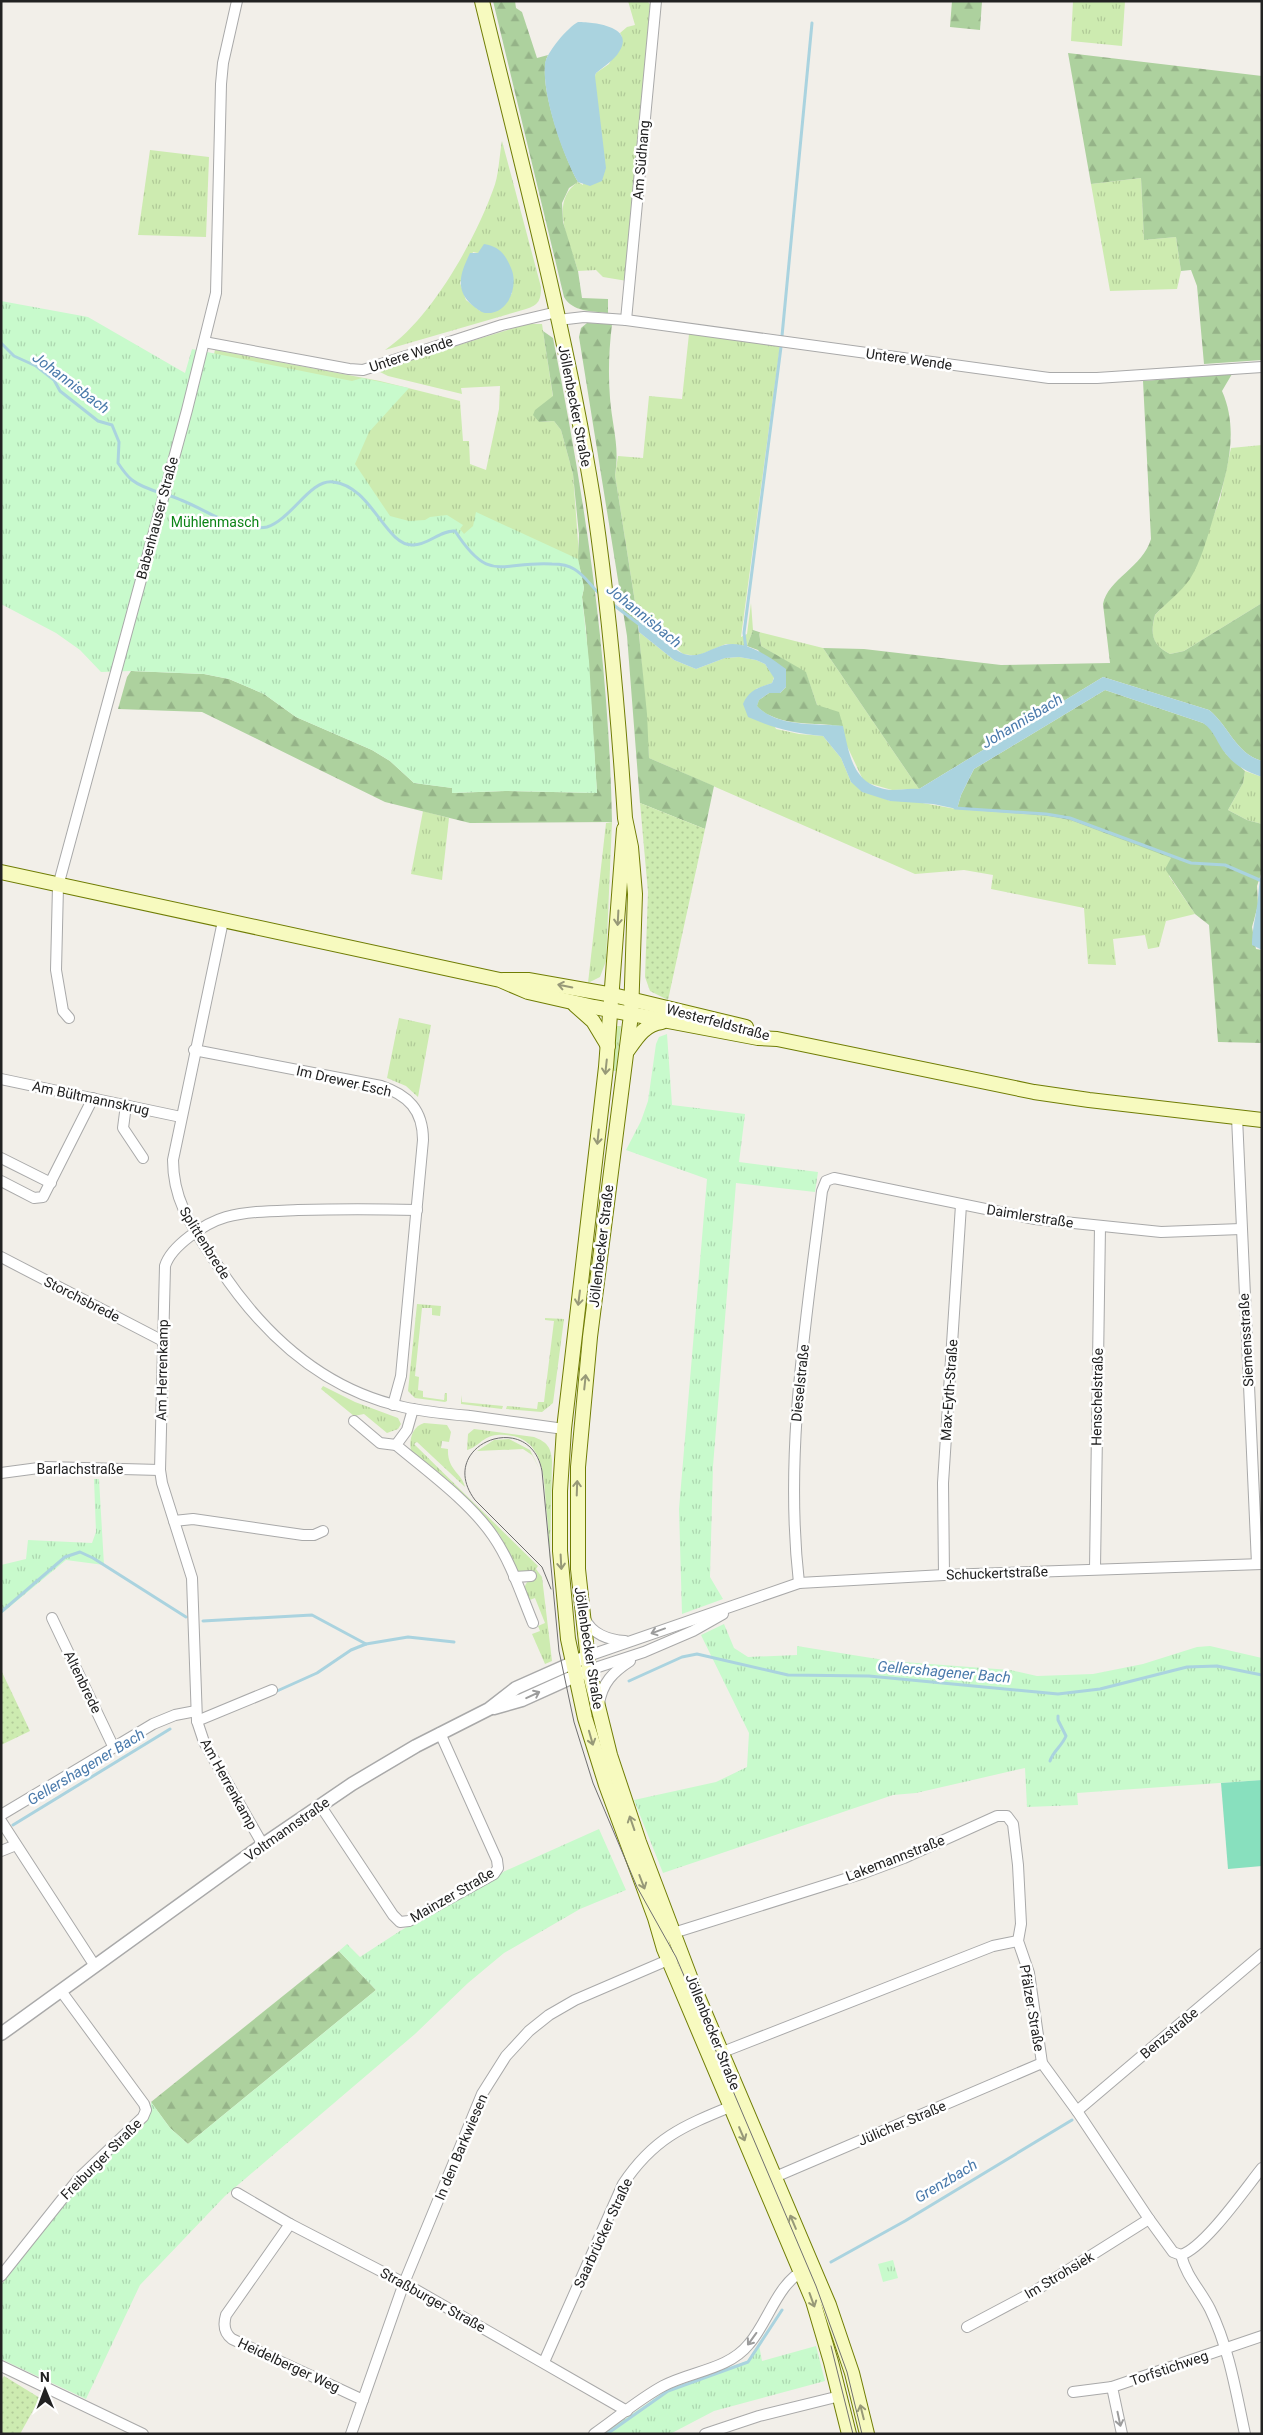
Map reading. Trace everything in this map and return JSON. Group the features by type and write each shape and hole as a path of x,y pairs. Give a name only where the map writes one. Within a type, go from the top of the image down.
{"main road":[{"name":"Jöllenbecker Straße","path":"482,1 558,316 582,436 602,560 614,655 625,818 632,847 635,894 631,1015 606,1200 580,1431 577,1536 582,1614 590,1670 600,1718 633,1826 682,1954 715,2054"},
{"name":"Jöllenbecker Straße","path":"625,818 608,1047 564,1429 560,1490 560,1551 572,1662 599,1764 655,1918 668,1960 715,2054 847,2358 867,2434"},
{"path":"1,872 58,886 500,980 528,992 611,1011"},
{"path":"500,980 528,980 613,995"},
{"name":"Westerfeldstraße","path":"613,995 755,1030 777,1038"},
{"path":"570,1002 593,1021 608,1047"},
{"name":"Westerfeldstraße","path":"611,1011 758,1038 777,1038"},
{"path":"627,1050 649,1025 665,1022"},
{"path":"777,1038 1034,1092 1262,1120"},
{"name":"Splittenbrede","path":"564,1429 580,1431"},
{"name":"Jöllenbecker Straße","path":"807,2269 813,2301 849,2434"}],"street":[{"name":"Babenhauser Straße","path":"69,1018 63,1011 56,970 58,886 204,342 216,284 223,63 237,1"},
{"name":"Am Südhang","path":"626,320 656,1"},
{"name":"Untere Wende","path":"204,342 363,370 502,325 558,316 626,320 1049,378 1097,378 1262,367"},
{"name":"Splittenbrede","path":"223,921 194,1050 173,1160 177,1196 197,1233 237,1293 278,1340 312,1367 354,1391 413,1410 564,1429"},
{"name":"Im Drewer Esch","path":"194,1050 381,1086 406,1097 416,1108 424,1127 401,1376 394,1405"},
{"name":"Am Bültmannskrug","path":"1,1079 181,1117"},
{"path":"1,1181 39,1199 46,1193 93,1098"},
{"path":"126,1105 123,1128 144,1158"},
{"name":"Siemensstraße","path":"1237,1117 1241,1229 1259,1564"},
{"path":"1,1158 51,1183"},
{"name":"Daimlerstraße","path":"824,1184 829,1179 834,1178 961,1205 1035,1218 1100,1226 1161,1232 1241,1229"},
{"name":"Dieselstraße","path":"799,1583 794,1517 794,1440 798,1392 824,1184"},
{"name":"Max-Eyth-Straße","path":"944,1575 943,1483 961,1205"},
{"path":"197,1233 225,1218 271,1211 343,1208 417,1210"},
{"name":"Henschelstraße","path":"1095,1569 1100,1226"},
{"name":"Am Herrenkamp","path":"197,1233 177,1246 167,1258 164,1273 160,1470 188,1561 194,1592 196,1716 210,1753 263,1845"},
{"name":"Storchsbrede","path":"1,1257 163,1341"},
{"path":"396,1445 407,1430 413,1410"},
{"path":"354,1421 380,1443 396,1445 466,1506 488,1528 514,1577 533,1623"},
{"name":"Barlachstraße","path":"1,1473 46,1467 160,1470"},
{"path":"174,1520 193,1519 303,1535 314,1535 323,1531"},
{"name":"Schuckertstraße","path":"588,1656 799,1583 944,1575 1259,1564"},
{"path":"514,1577 531,1576"},
{"name":"Schuckertstraße","path":"590,1670 644,1652 693,1631 737,1606"},
{"path":"582,1614 591,1630 614,1640 628,1642"},
{"name":"Altenbrede","path":"52,1618 114,1746"},
{"name":"Schuckertstraße","path":"600,1718 601,1692 607,1681 622,1666 644,1652"},
{"name":"Voltmannstraße","path":"489,1709 516,1688 588,1656"},
{"name":"Voltmannstraße","path":"1,2034 263,1845 376,1769 440,1733 489,1709 522,1700 590,1670"},
{"name":"Am Herrenkamp","path":"196,1716 272,1690"},
{"path":"1,1815 114,1746 163,1719 196,1716"},
{"name":"Mainzer Straße","path":"320,1805 393,1915 400,1922 410,1921 494,1874 498,1868 497,1860 440,1733"},
{"name":"Lakemannstraße","path":"660,1937 872,1870 1002,1815 1007,1816 1013,1824 1021,1914 1018,1941"},
{"path":"1,1821 95,1966"},
{"path":"1,1851 16,1846"},
{"path":"715,2054 994,1946 1018,1941"},
{"name":"Pfälzer Straße","path":"1018,1941 1028,1973 1042,2063 1077,2111 1149,2220 1173,2252 1181,2255 1184,2266 1210,2308 1226,2348 1245,2434"},
{"name":"In den Barkwiesen","path":"351,2434 404,2283 482,2094 506,2056 529,2031 549,2015 575,2000 682,1954"},
{"name":"Benzstraße","path":"1077,2111 1262,1954"},
{"name":"Freiburger Straße","path":"1,2276 79,2178 143,2118 146,2110 144,2104 61,1991"},
{"name":"Jülicher Straße","path":"769,2180 1042,2063"},
{"name":"Saarbrücker Straße","path":"544,2362 623,2184 635,2167 660,2142 692,2122 736,2104"},
{"path":"1181,2255 1190,2252 1208,2233 1262,2168"},
{"name":"Straßburger Straße","path":"237,2193 290,2224 404,2283 627,2411"},
{"name":"Im Strohsiek","path":"967,2327 1033,2292 1149,2220"},
{"name":"Heidelberger Weg","path":"290,2224 226,2315 224,2328 226,2334 232,2339 363,2400"},
{"path":"594,2434 664,2385 725,2363 741,2353 755,2336 790,2280 807,2269"},
{"path":"1226,2348 1262,2336"},
{"name":"Torfstichweg","path":"1073,2392 1112,2387 1226,2348"},
{"path":"1,2366 143,2434"},
{"name":"Torfstichweg","path":"1112,2387 1122,2434"},
{"path":"705,2434 759,2416 840,2396"}],"green space":[{"path":"493,1 515,1 516,8 522,12 537,58 548,55 545,66 545,82 548,100 559,138 578,182 569,188 562,203 563,222 578,271 582,298 608,299 608,313 577,308 572,306 564,297"},
{"path":"628,1 648,2 651,5 627,281 603,277 596,270 578,271 567,236 563,212 564,200 569,190 578,182 583,185 596,73 609,64 622,37 620,33 627,27 635,25"},
{"path":"952,1 982,1 980,30 950,27"},
{"path":"1073,1 1125,1 1122,46 1071,41"},
{"path":"1068,53 1262,76 1262,360 1204,364 1197,286 1191,270 1181,271 1176,237 1144,240 1141,178 1091,184"},
{"path":"502,141 541,287 538,301 534,306 526,309 385,350 419,319 463,255 475,233 495,185","holes":["482,251 512,293 502,307 480,311 466,300 460,283 473,252 478,253"]},
{"path":"150,150 209,157 206,237 138,235"},
{"path":"1141,178 1144,240 1176,237 1181,271 1177,289 1110,291 1091,184"},
{"name":"Mühlenmasch","path":"1,301 88,317 185,373 192,349 352,381 362,378 409,388 369,432 355,464 390,516 409,521 425,520 430,517 447,515 463,525 460,529 464,534 473,526 476,512 578,559 584,588 582,597 589,661 597,793 505,791 452,793 452,788 414,783 390,761 372,750 296,717 264,694 229,679 204,674 131,671 101,672 80,650 56,633 1,604"},
{"path":"587,323 612,324 609,379 617,455 615,475 637,615 647,714 649,758 714,786 705,829 640,803 627,636 579,337 581,328"},
{"path":"527,324 542,324 553,397 536,410 539,422 554,421 561,430 573,474 580,569 426,538 195,435 215,350 380,381 460,401 463,441 469,441 470,464 486,470 499,409 500,386 461,388 462,394 388,376 380,372 381,369"},
{"path":"543,331 553,338 585,518 606,700 612,822 470,823 385,802 202,712 118,709 127,677 131,671 204,674 229,679 264,694 296,717 372,750 390,761 414,783 453,788 452,793 505,791 597,793 586,629 582,597 584,588 578,559 579,535 573,474 561,430 554,421 539,422 533,415 535,410 553,396"},
{"path":"689,334 780,346 741,637 747,634 751,603 753,630 747,646 726,644 697,656 683,654 637,615 615,475 618,456 643,458 649,396 682,399"},
{"path":"1232,374 1222,391 1228,407 1230,424 1229,456 1212,522 1194,572 1182,588 1155,615 1153,633 1156,643 1164,651 1170,654 1184,651 1262,603 1262,761 1245,752 1209,710 1103,677 919,789 823,648 864,649 1001,665 1110,663 1103,604 1111,587 1141,557 1151,539 1143,381"},
{"path":"1262,445 1262,603 1184,651 1170,654 1159,647 1154,639 1155,615 1189,580 1220,499 1231,448"},
{"path":"753,630 759,632 761,646 806,672 817,705 839,712 843,726 786,721 766,713 757,706 759,700 769,693 780,693 786,687 758,650 747,646"},
{"path":"639,632 674,660 696,669 725,658 739,657 756,660 765,664 774,677 772,683 756,689 776,729 799,734 823,736 841,758 851,782 890,801 906,800 956,809 1047,816 1070,820 1171,858 1169,876 1195,914 1166,921 1159,947 1148,949 1145,935 1113,939 1116,965 1088,964 1084,908 991,889 993,875 964,870 915,874 649,758"},
{"path":"759,632 823,648 919,789 892,790 864,782 848,748 817,705 806,673 761,646"},
{"path":"1105,690 1210,727 1226,754 1245,771 1243,783 1228,810 1247,820 1262,824 1262,871 1257,886 1258,905 1252,927 1256,949 1262,950 1262,1043 1218,1042 1209,925 1195,914 1165,869 1171,858 1070,820 1047,816 957,809 961,795 974,769"},
{"path":"1245,771 1262,777 1262,824 1247,820 1228,810 1243,783"},
{"path":"640,803 705,829 668,1000 650,991 645,977 648,892"},
{"path":"423,811 449,818 442,880 411,874"},
{"path":"612,822 606,961 600,977 588,983 606,823"},
{"path":"399,1018 431,1025 418,1097 406,1086 387,1078"},
{"path":"616,1026 621,1026 616,1071 611,1071"},
{"path":"667,1034 672,1105 745,1114 739,1162 818,1172 815,1192 736,1183 713,1466 710,1577 723,1599 682,1614 679,1509 707,1179 626,1150 641,1121 648,1101 656,1044 659,1037"},
{"path":"417,1304 441,1306 440,1316 432,1315 432,1308 422,1308 415,1376 419,1377 418,1390 423,1391 423,1397 444,1400 445,1393 447,1393 447,1401 445,1402 415,1398 408,1391"},
{"path":"545,1318 564,1319 553,1403 542,1412 506,1409 507,1406 537,1409 538,1402 544,1402 554,1321 545,1320"},
{"path":"323,1386 355,1402 398,1418 401,1424 398,1429 387,1433 364,1414 354,1416 321,1389"},
{"path":"461,1395 462,1402 503,1406 502,1409 461,1404"},
{"path":"424,1423 447,1425 451,1432 449,1442 442,1441 441,1448 448,1449 448,1456 452,1467 461,1478 465,1487 417,1442 414,1444 538,1566 536,1569 542,1577 552,1661 545,1664 532,1634 540,1631 538,1626 545,1623 535,1598 527,1601 525,1593 526,1584 535,1579 535,1571 518,1572 499,1534 411,1451 412,1434 417,1427"},
{"path":"474,1429 534,1437 545,1443 551,1452 550,1560 544,1480 538,1457 532,1447 524,1440 512,1436 492,1436 467,1450 468,1434"},
{"path":"509,1439 530,1450 540,1470 532,1455 523,1449 477,1451 494,1440"},
{"path":"94,1479 99,1479 104,1565 66,1560 1,1614 1,1565 26,1559 28,1540 92,1543 96,1532"},
{"path":"724,1624 734,1648 748,1657 797,1655 797,1646 890,1661 1010,1670 1037,1676 1093,1674 1143,1664 1197,1647 1210,1646 1262,1658 1262,1780 1077,1793 1078,1805 1027,1807 1025,1768 916,1793 893,1795 663,1873 634,1800 716,1782 747,1767 749,1733 701,1635"},
{"path":"1,1670 30,1731 1,1745"},
{"path":"1262,1780 1262,1866 1228,1869 1221,1783"},
{"path":"599,1829 626,1890 580,1909 504,1953 468,1983 415,2034 225,2196 140,2285 86,2399 1,2359 1,2285 82,2182 147,2121 151,2112 151,2102 170,2128 188,2144 376,1990 339,1951 347,1944 360,1957 400,1931 505,1871"},
{"path":"339,1951 376,1990 188,2144 170,2128 151,2102"},
{"path":"893,2260 898,2278 883,2282 878,2264"},
{"path":"759,2345 762,2361 816,2346 825,2381 714,2411 670,2434 603,2434 667,2390 747,2361"},
{"path":"4,2376 40,2398 20,2434 1,2434 1,2381"}],"water":[{"path":"578,22 604,25 619,32 623,38 622,46 617,55 595,76 606,168 602,181 590,186 578,182 566,156 554,124 545,77 546,59 553,47"},
{"path":"484,244 498,249 504,255 511,268 514,282 513,290 506,304 493,312 485,313 481,312 466,299 461,287 462,274 470,253 478,253"},
{"path":"637,615 673,647 684,654 695,655 719,646 733,644 749,647 772,659 786,669 786,687 780,693 769,693 759,700 757,706 766,713 786,721 843,726 848,749 855,768 868,783 878,787 891,790 919,789 1103,677 1209,710 1245,752 1262,761 1262,777 1247,771 1233,762 1203,723 1105,690 974,769 961,795 957,809 933,804 890,801 862,792 851,782 841,758 823,736 785,730 748,717 743,704 745,699 754,690 772,683 774,678 765,664 756,660 739,657 725,658 696,669 674,660 639,632"},
{"path":"1262,871 1262,950 1252,945"}],"waterway":[{"path":"782,336 812,23"},
{"name":"Johannisbach","path":"1,343 14,356 36,366 54,380 60,391 98,421 112,425 119,442 118,463 130,478 143,487 181,500 233,524 259,528 276,523 316,487 333,482 346,486 358,494 394,536 403,543 413,545 424,543 444,533 455,531 467,548 478,559 487,564 497,567 534,564 566,566 582,575 602,596"},
{"path":"746,649 744,633 781,347"},
{"name":"Johannisbach","path":"611,603 640,625"},
{"path":"955,808 1046,814 1070,818 1191,863 1225,865 1262,881"},
{"path":"1,1612 65,1557 80,1552 93,1558 186,1617"},
{"path":"203,1621 312,1615 366,1644"},
{"name":"Gellershagener Bach","path":"277,1691 317,1673 351,1650 366,1644 408,1637 454,1642"},
{"name":"Gellershagener Bach","path":"629,1681 682,1657 697,1654 788,1675 869,1676 1058,1694 1100,1689 1187,1667 1217,1666 1262,1675"},
{"path":"1050,1761 1066,1736 1058,1716"},
{"name":"Gellershagener Bach","path":"13,1825 170,1729"},
{"name":"Grenzbach","path":"831,2262 905,2221 1072,2120"},
{"name":"Grenzbach","path":"607,2434 668,2391 748,2362 782,2310"}],"tram line":[{"path":"551,1589 542,1567 475,1500 466,1480 466,1463 475,1450 489,1441 505,1438 521,1441 534,1452 542,1471 559,1651 574,1722 593,1783 637,1887 676,1957 816,2286 847,2372 862,2434"},
{"path":"831,2346 853,2434"}]}
